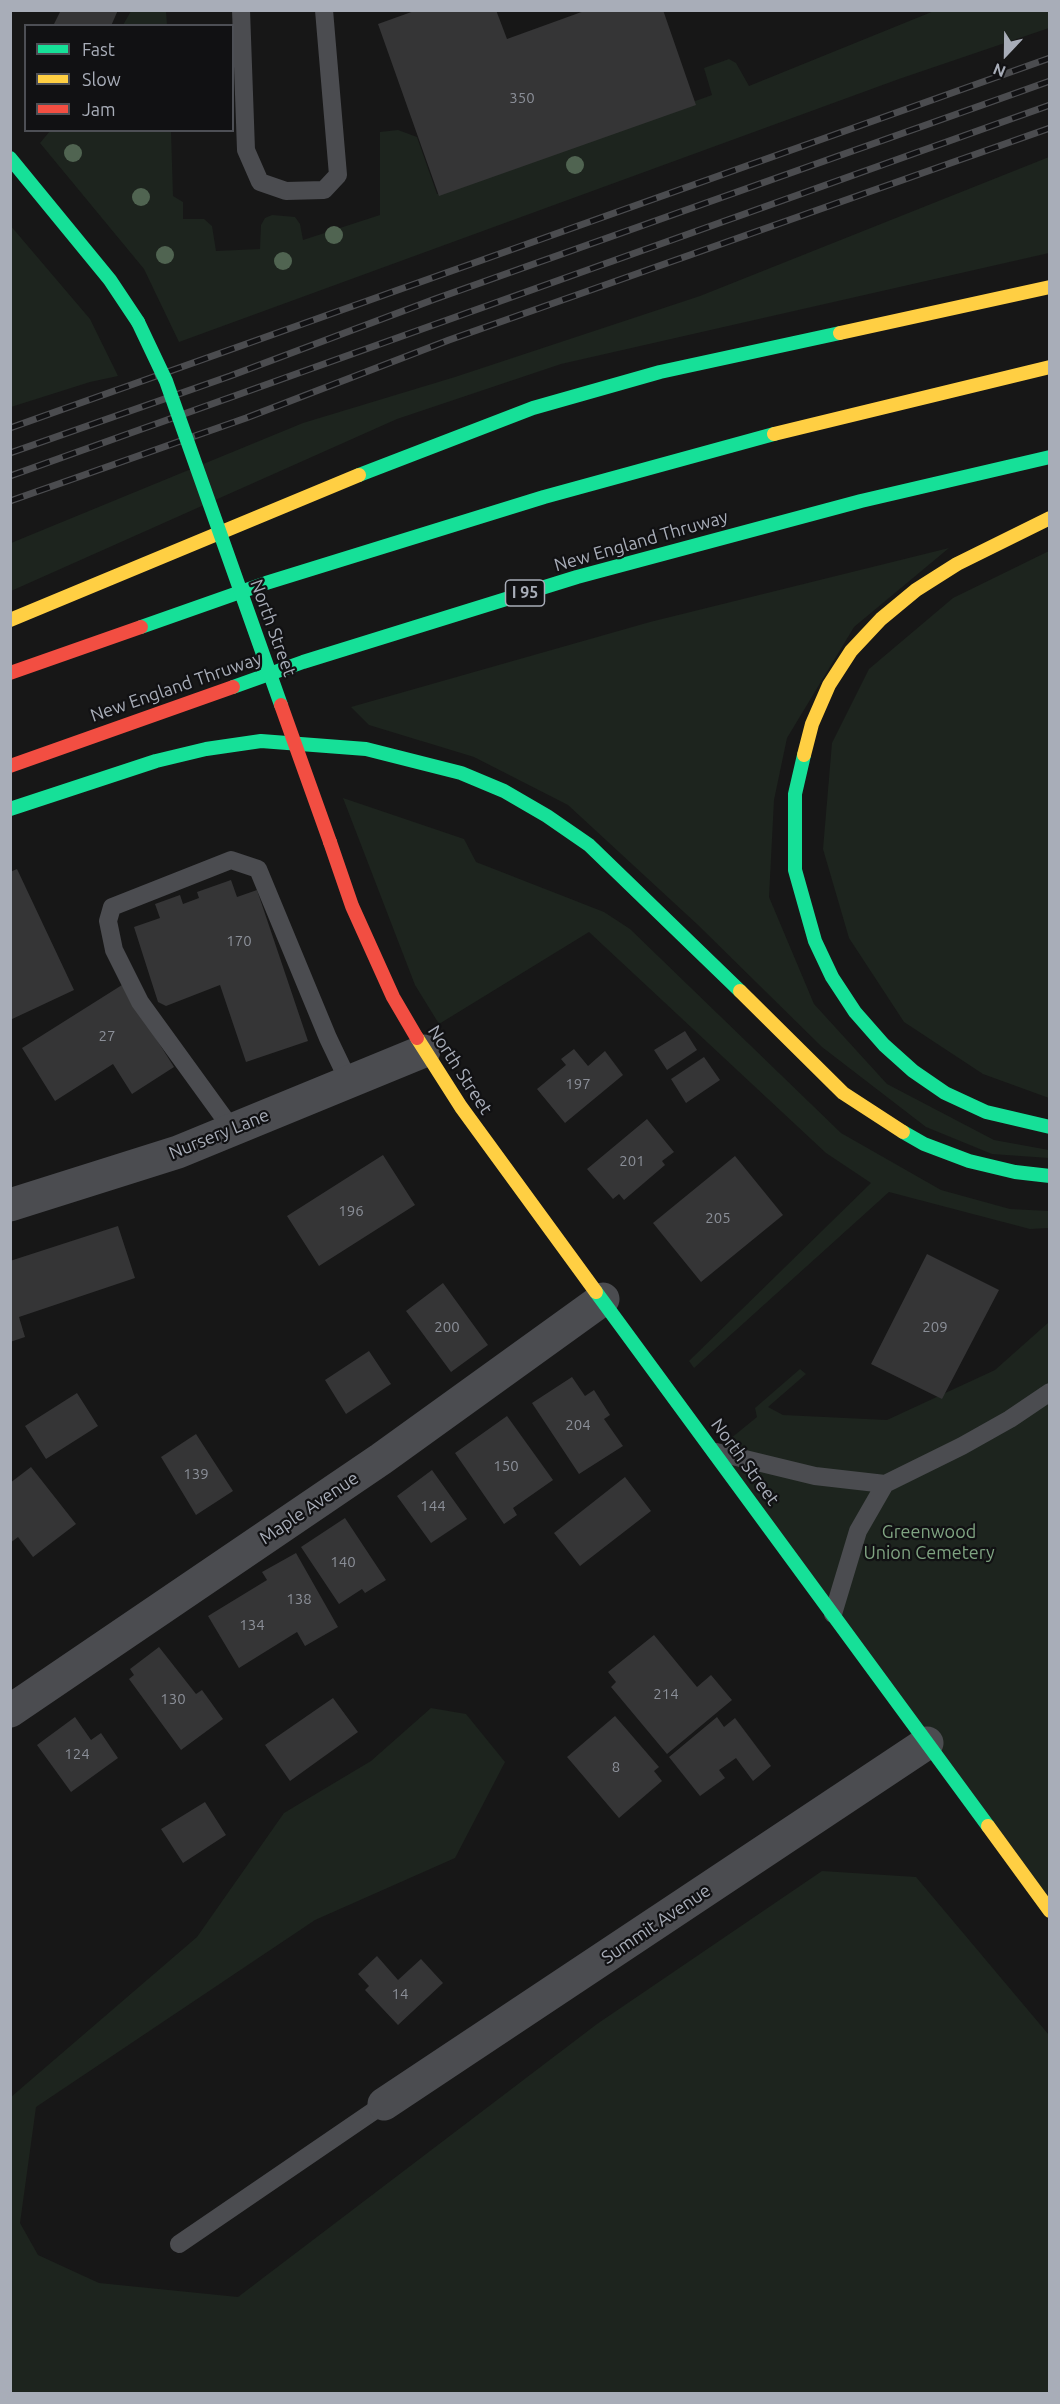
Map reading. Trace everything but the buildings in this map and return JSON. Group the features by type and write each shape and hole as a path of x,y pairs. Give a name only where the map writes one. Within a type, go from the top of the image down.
{"main road":[{"name":"North Street","path":"10,158 110,280 138,322 166,381 370,948 424,1051 503,1166 603,1299 1050,1911"},
{"path":"10,620 407,455 533,408 660,372 1050,287"},
{"path":"10,673 266,583 522,503 829,419 1050,367"},
{"name":"New England Thruway","path":"10,766 303,662 577,577 861,501 1050,457"},
{"path":"1050,518 965,560 916,590 881,619 851,651 829,685 812,724 795,794 792,833 795,870 802,906 832,977 855,1012 884,1045 913,1071 945,1093 986,1112 1050,1127"},
{"path":"10,808 156,761 206,749 261,741 317,743 366,749 461,773 504,791 547,816 589,845 661,912 843,1093 881,1120 924,1144 969,1161 1015,1172 1050,1176"}],"street":[{"name":"Nursery Lane","path":"10,1205 28,1202 178,1152 424,1051"},
{"name":"Maple Avenue","path":"10,1710 381,1459 603,1299"},
{"name":"Summit Avenue","path":"384,2104 927,1743"}],"lane":[{"path":"241,10 246,150 260,182 286,191 324,190 338,175 324,10"},
{"path":"232,1129 140,1002 114,950 108,921 112,907 231,860 258,869 349,1082"},
{"path":"714,1452 815,1476 885,1484 962,1446 1010,1419 1050,1392"},
{"path":"833,1614 858,1531 885,1484"},
{"path":"179,2244 384,2104"}],"green space":[{"path":"131,11 166,11 167,24 124,24"},
{"path":"934,11 1049,11 1049,28 899,79 179,342 144,269 40,143 49,132 171,132 173,196 183,202 183,219 204,219 212,226 216,251 260,249 261,225 265,218 272,215 295,217 300,224 303,240 380,215 380,132 398,130 417,137 437,194 712,95 704,68 729,59 736,63 749,86"},
{"path":"1049,157 1049,253 561,364 397,419 11,591 11,543 303,423 455,377 700,296"},
{"path":"10,225 90,319 118,376 90,382 11,407"},
{"path":"949,548 854,627 787,738 774,800 769,897 814,1004 887,1084 994,1140 1049,1150 1049,1158 992,1154 926,1127 822,1047 698,925 568,805 474,757 369,725 351,707 650,622"},
{"path":"1049,551 1049,1098 983,1074 904,1022 849,938 823,849 832,743 869,669 953,598"},
{"path":"343,798 464,839 476,862 604,912 630,929 841,1133 941,1190 1010,1209 1049,1211 1049,1228 1030,1229 889,1192 694,1368 689,1361 871,1183 826,1153 589,932 439,1024 415,985"},
{"name":"Greenwood Union Cemetery","path":"1049,1322 1049,1912 714,1452 757,1417 755,1408 800,1369 806,1374 768,1407 783,1415 887,1420 995,1370"},
{"path":"431,1708 466,1714 505,1762 455,1858 315,1920 36,2107 20,2223 38,2255 99,2283 238,2297 597,2024 822,1871 916,1877 1049,2035 1049,2393 11,2393 11,2097 197,1937 284,1813 371,1761"}],"railway":[{"path":"10,428 1050,58"},
{"path":"10,453 230,376 435,299 1050,81"},
{"path":"10,476 1050,105"},
{"path":"10,501 246,418 449,340 1050,128"}],"traffic: fast":[{"path":"10,158 110,280 138,322"},
{"path":"138,322 166,381 281,705"},
{"path":"359,475 533,408 660,372 840,333"},
{"path":"141,627 266,583 544,497 774,434"},
{"path":"233,687 303,662 577,577 861,501 1050,457"},
{"path":"10,809 156,761 206,749 261,741 366,749 461,773 504,791 547,816 589,845 740,991"},
{"path":"804,755 795,794 795,870 815,941 832,977 855,1012 884,1045 913,1071 945,1093 986,1112 1050,1127"},
{"path":"903,1132 924,1144 969,1161 1015,1172 1050,1176"},
{"path":"596,1292 988,1826"}],"traffic: slow":[{"path":"840,333 1050,287"},
{"path":"774,434 1050,367"},
{"path":"10,620 359,475"},
{"path":"804,755 812,724 829,685 851,651 881,619 916,590 957,564 1050,518"},
{"path":"740,991 843,1093 903,1132"},
{"path":"417,1038 461,1107 596,1292"},
{"path":"988,1826 1050,1911"}],"traffic: jam":[{"path":"10,673 141,627"},
{"path":"10,766 233,687"},
{"path":"281,705 330,842"},
{"path":"330,842 352,906 393,997 417,1038"}]}
